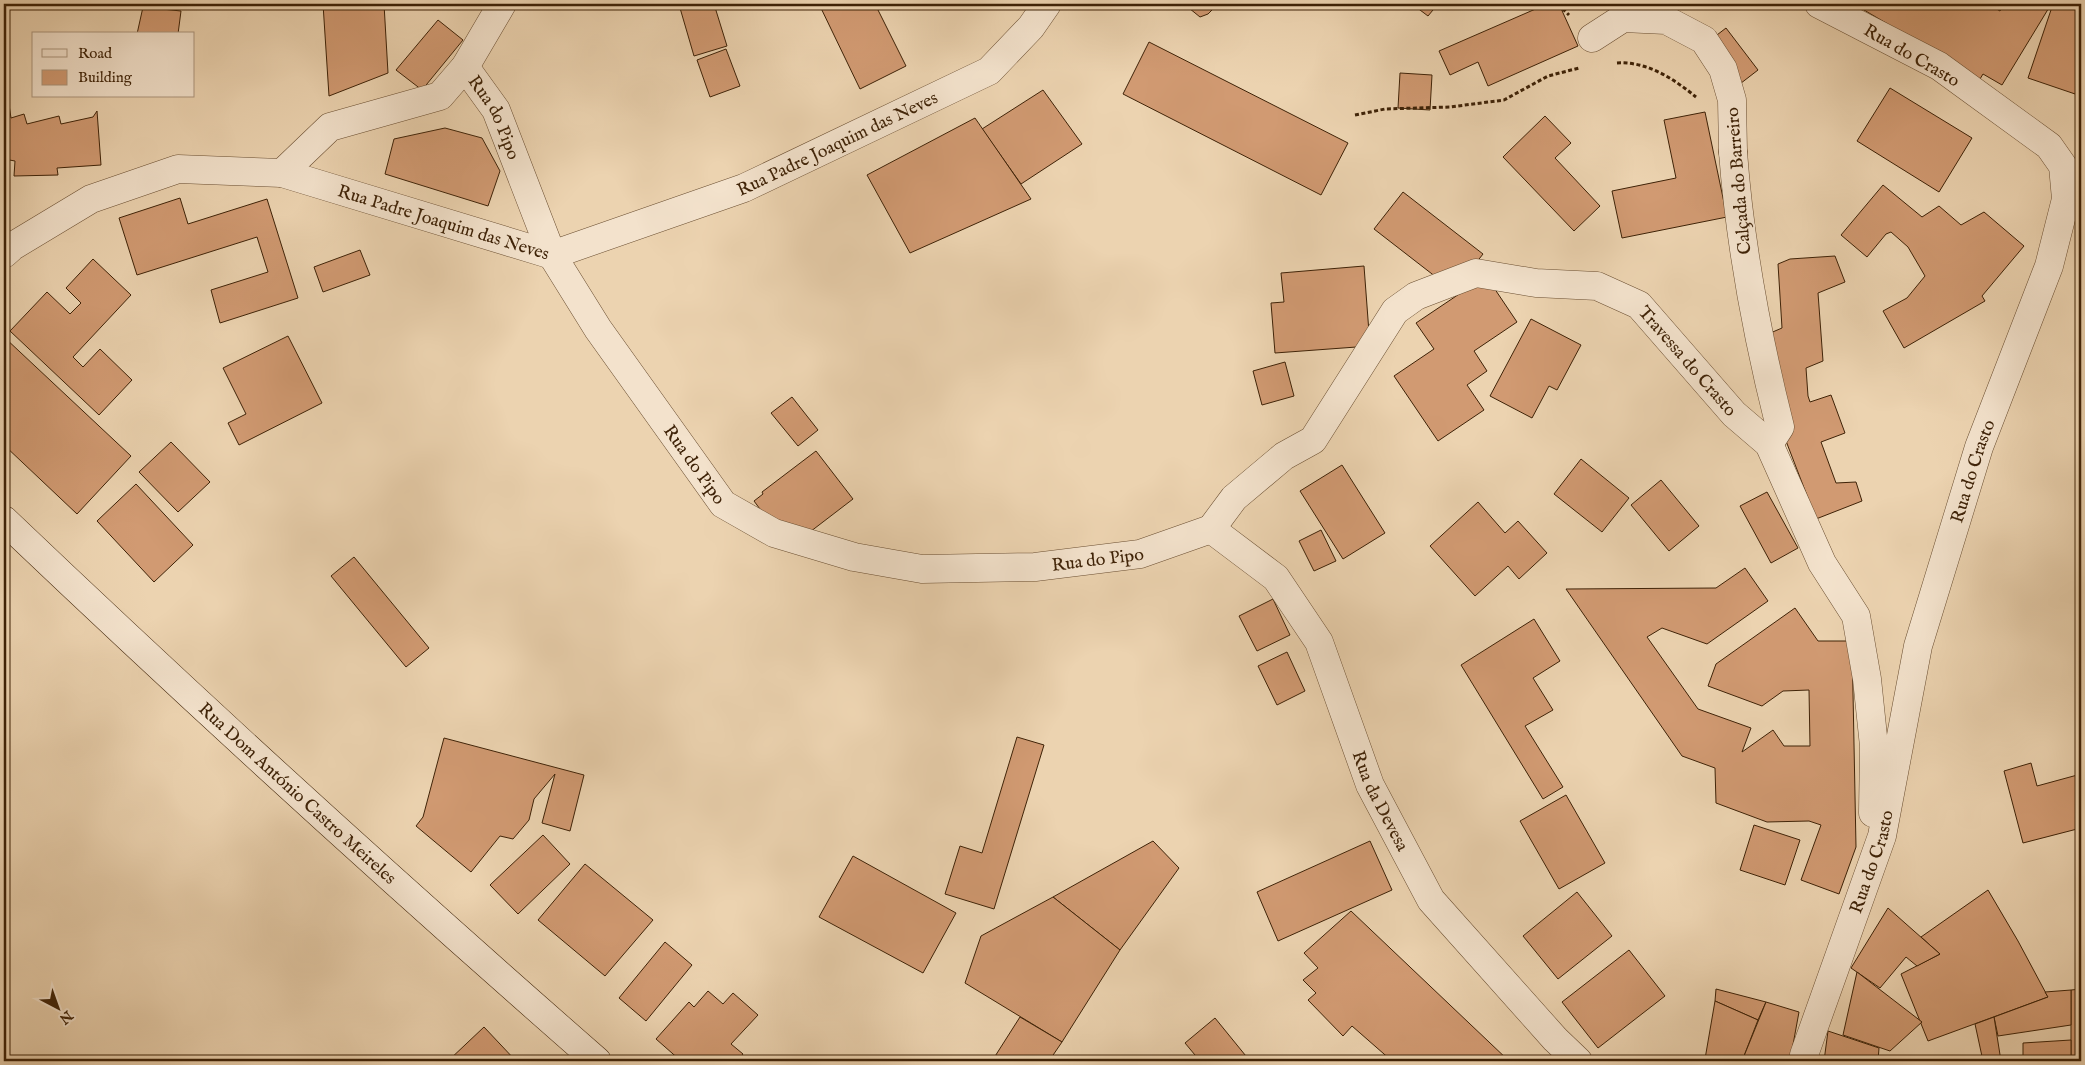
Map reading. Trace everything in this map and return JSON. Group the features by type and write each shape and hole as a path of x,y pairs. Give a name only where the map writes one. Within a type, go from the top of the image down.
{"street":[{"path":"282,173 330,127 440,96 465,67 502,4"},
{"name":"Rua Padre Joaquim das Neves","path":"7,246 92,199 178,169 282,173 552,255 744,188 990,71 1031,27 1047,4"},
{"name":"Rua do Crasto","path":"1804,1061 1804,1055 1882,836 1918,646 1979,447 2049,266 2066,199 2072,163 1940,66 1819,4"},
{"name":"Calçada do Barreiro","path":"1592,38 1623,18 1666,20 1704,40 1723,69 1732,100 1737,205 1749,286 1760,349 1780,427 1769,444"},
{"name":"Rua do Pipo","path":"465,67 496,110 552,255 598,329 723,504 774,533 854,557 922,569 1036,567 1140,554 1211,529"},
{"name":"Travessa do Crasto","path":"1211,529 1234,498 1284,456 1313,440 1395,311 1416,296 1476,273 1536,283 1597,286 1640,305 1734,414 1769,444 1822,563 1856,616 1867,678 1874,746 1873,812 1882,836"},
{"name":"Rua Dom António Castro Meireles","path":"4,520 468,948 597,1061"},
{"name":"Rua da Devesa","path":"1211,529 1276,578 1319,642 1370,785 1431,900 1555,1039 1578,1061"}],"path":[{"path":"1609,64 1628,62 1667,75 1700,101"},
{"path":"1355,115 1385,109 1450,108 1504,100 1548,76 1582,67"}],"building":[{"path":"323,4 384,4 388,73 329,96"},
{"path":"693,4 714,4 727,46 694,56 680,8"},
{"path":"819,4 875,4 906,66 860,89"},
{"path":"1184,4 1212,4 1213,9 1208,14 1200,17"},
{"path":"1412,4 1438,4 1428,16"},
{"path":"1547,4 1559,4 1578,46 1488,86 1478,62 1450,75 1439,51"},
{"path":"1854,4 1988,4 2000,11 2004,4 2046,4 2050,6 2002,85 1983,74 1980,79"},
{"path":"2053,4 2081,5 2081,96 2028,78"},
{"path":"143,7 181,11 178,32 137,32"},
{"path":"438,20 463,40 422,90 396,70"},
{"path":"1726,28 1758,70 1736,87 1704,45"},
{"path":"1149,42 1348,143 1321,195 1123,94"},
{"path":"726,49 740,86 710,97 697,60"},
{"path":"1400,73 1432,75 1430,110 1398,108"},
{"path":"1890,88 1972,138 1939,192 1857,141"},
{"path":"1043,90 1082,144 1021,184 982,129"},
{"path":"8,98 11,118 24,114 27,124 59,116 61,124 93,117 97,111 101,165 57,168 58,175 14,176 15,161 4,159 4,99"},
{"path":"1705,112 1727,217 1622,238 1612,191 1676,178 1664,120"},
{"path":"1545,116 1571,143 1555,158 1600,206 1574,231 1503,157"},
{"path":"975,118 1031,199 910,253 867,175"},
{"path":"445,128 482,138 500,171 488,206 385,174 394,139"},
{"path":"1883,185 1922,217 1939,206 1961,225 1984,212 2024,246 1982,296 1985,301 1904,348 1883,311 1907,298 1925,276 1908,247 1891,232 1886,234 1867,257 1841,235"},
{"path":"1403,192 1483,254 1454,291 1374,229"},
{"path":"180,198 188,224 267,199 298,298 220,323 211,290 268,272 257,237 137,275 119,218"},
{"path":"360,250 370,275 323,292 314,267"},
{"path":"1835,256 1845,282 1818,293 1823,361 1806,368 1808,396 1810,402 1831,395 1845,433 1821,442 1836,483 1856,482 1862,501 1816,519 1776,415 1761,337 1782,328 1778,264 1790,259"},
{"path":"93,259 131,295 73,357 83,367 100,349 132,380 99,415 10,331 47,292 70,314 81,303 66,288"},
{"path":"1364,266 1370,346 1275,353 1271,303 1284,302 1281,273"},
{"path":"1486,276 1517,322 1474,351 1487,371 1467,385 1484,410 1438,441 1394,376 1434,349 1416,323"},
{"path":"1531,319 1581,345 1557,390 1549,386 1532,418 1490,396"},
{"path":"288,336 322,403 239,445 228,423 246,414 223,368"},
{"path":"4,337 131,456 77,514 4,445"},
{"path":"1285,362 1294,396 1262,405 1253,371"},
{"path":"792,397 818,430 798,446 771,413"},
{"path":"171,442 210,482 178,512 139,472"},
{"path":"816,451 853,499 789,548 754,501 763,494 762,492"},
{"path":"1581,459 1629,498 1602,532 1554,494"},
{"path":"1342,465 1385,533 1343,559 1300,491"},
{"path":"1661,480 1699,526 1669,551 1631,505"},
{"path":"136,484 193,545 154,582 97,521"},
{"path":"1767,492 1798,548 1771,563 1740,506"},
{"path":"1478,502 1505,533 1518,521 1547,553 1519,579 1508,566 1475,596 1430,546"},
{"path":"1321,530 1336,561 1314,571 1299,541"},
{"path":"354,557 429,648 406,667 331,576"},
{"path":"1745,568 1768,601 1707,644 1662,628 1647,637 1698,709 1751,728 1742,752 1773,730 1784,746 1810,746 1809,690 1783,691 1762,706 1708,686 1716,664 1795,608 1818,641 1852,641 1856,847 1839,894 1801,880 1821,825 1809,821 1767,822 1716,803 1715,768 1682,756 1566,589 1716,588"},
{"path":"1273,599 1290,635 1257,651 1239,616"},
{"path":"1534,619 1560,661 1533,678 1553,710 1525,726 1563,787 1543,799 1461,665"},
{"path":"1287,652 1305,691 1277,705 1258,666"},
{"path":"1017,737 1044,745 994,909 945,894 960,846 982,853"},
{"path":"444,738 584,775 570,831 542,823 555,774 534,799 529,820 513,839 500,836 471,872 416,826 423,817"},
{"path":"2031,763 2037,786 2081,774 2081,828 2023,843 2004,771"},
{"path":"1566,795 1605,863 1559,889 1520,821"},
{"path":"1754,825 1800,840 1785,885 1740,870"},
{"path":"543,835 570,864 518,914 490,885"},
{"path":"1153,841 1179,868 1120,950 1053,897"},
{"path":"1370,841 1392,890 1278,941 1257,892"},
{"path":"853,856 956,913 923,973 819,917"},
{"path":"585,864 653,920 605,976 538,920"},
{"path":"1988,890 2048,997 1928,1041 1901,974 1940,954 1921,937"},
{"path":"1577,892 1612,936 1558,979 1523,936"},
{"path":"1053,897 1120,950 1062,1042 965,983 981,936"},
{"path":"1888,908 1940,954 1917,966 1906,957 1880,988 1851,968"},
{"path":"1351,911 1509,1061 1392,1061 1352,1026 1343,1036 1308,1000 1316,993 1303,980 1318,968 1304,953"},
{"path":"665,942 692,965 646,1021 619,998"},
{"path":"1629,950 1665,996 1598,1048 1562,1002"},
{"path":"1857,972 1922,1022 1890,1051 1843,1035"},
{"path":"1716,989 1766,1002 1758,1020 1715,1001"},
{"path":"2081,989 2081,1061 2071,1061 2071,990"},
{"path":"2071,990 2071,1025 1998,1036 1994,1017 2048,997 2045,992"},
{"path":"708,991 723,1004 733,993 758,1015 731,1044 743,1054 737,1061 681,1061 656,1039 689,1002 694,1007"},
{"path":"1715,1001 1758,1020 1742,1061 1712,1061 1705,1059"},
{"path":"1766,1002 1799,1012 1790,1061 1742,1061"},
{"path":"1020,1017 1062,1042 1049,1061 992,1061"},
{"path":"1994,1017 2001,1061 1983,1061 1975,1024"},
{"path":"1215,1018 1250,1061 1200,1061 1185,1043"},
{"path":"484,1027 516,1061 448,1061"},
{"path":"1828,1031 1879,1048 1878,1061 1824,1061"},
{"path":"2071,1040 2071,1061 2023,1061 2023,1043"}]}
